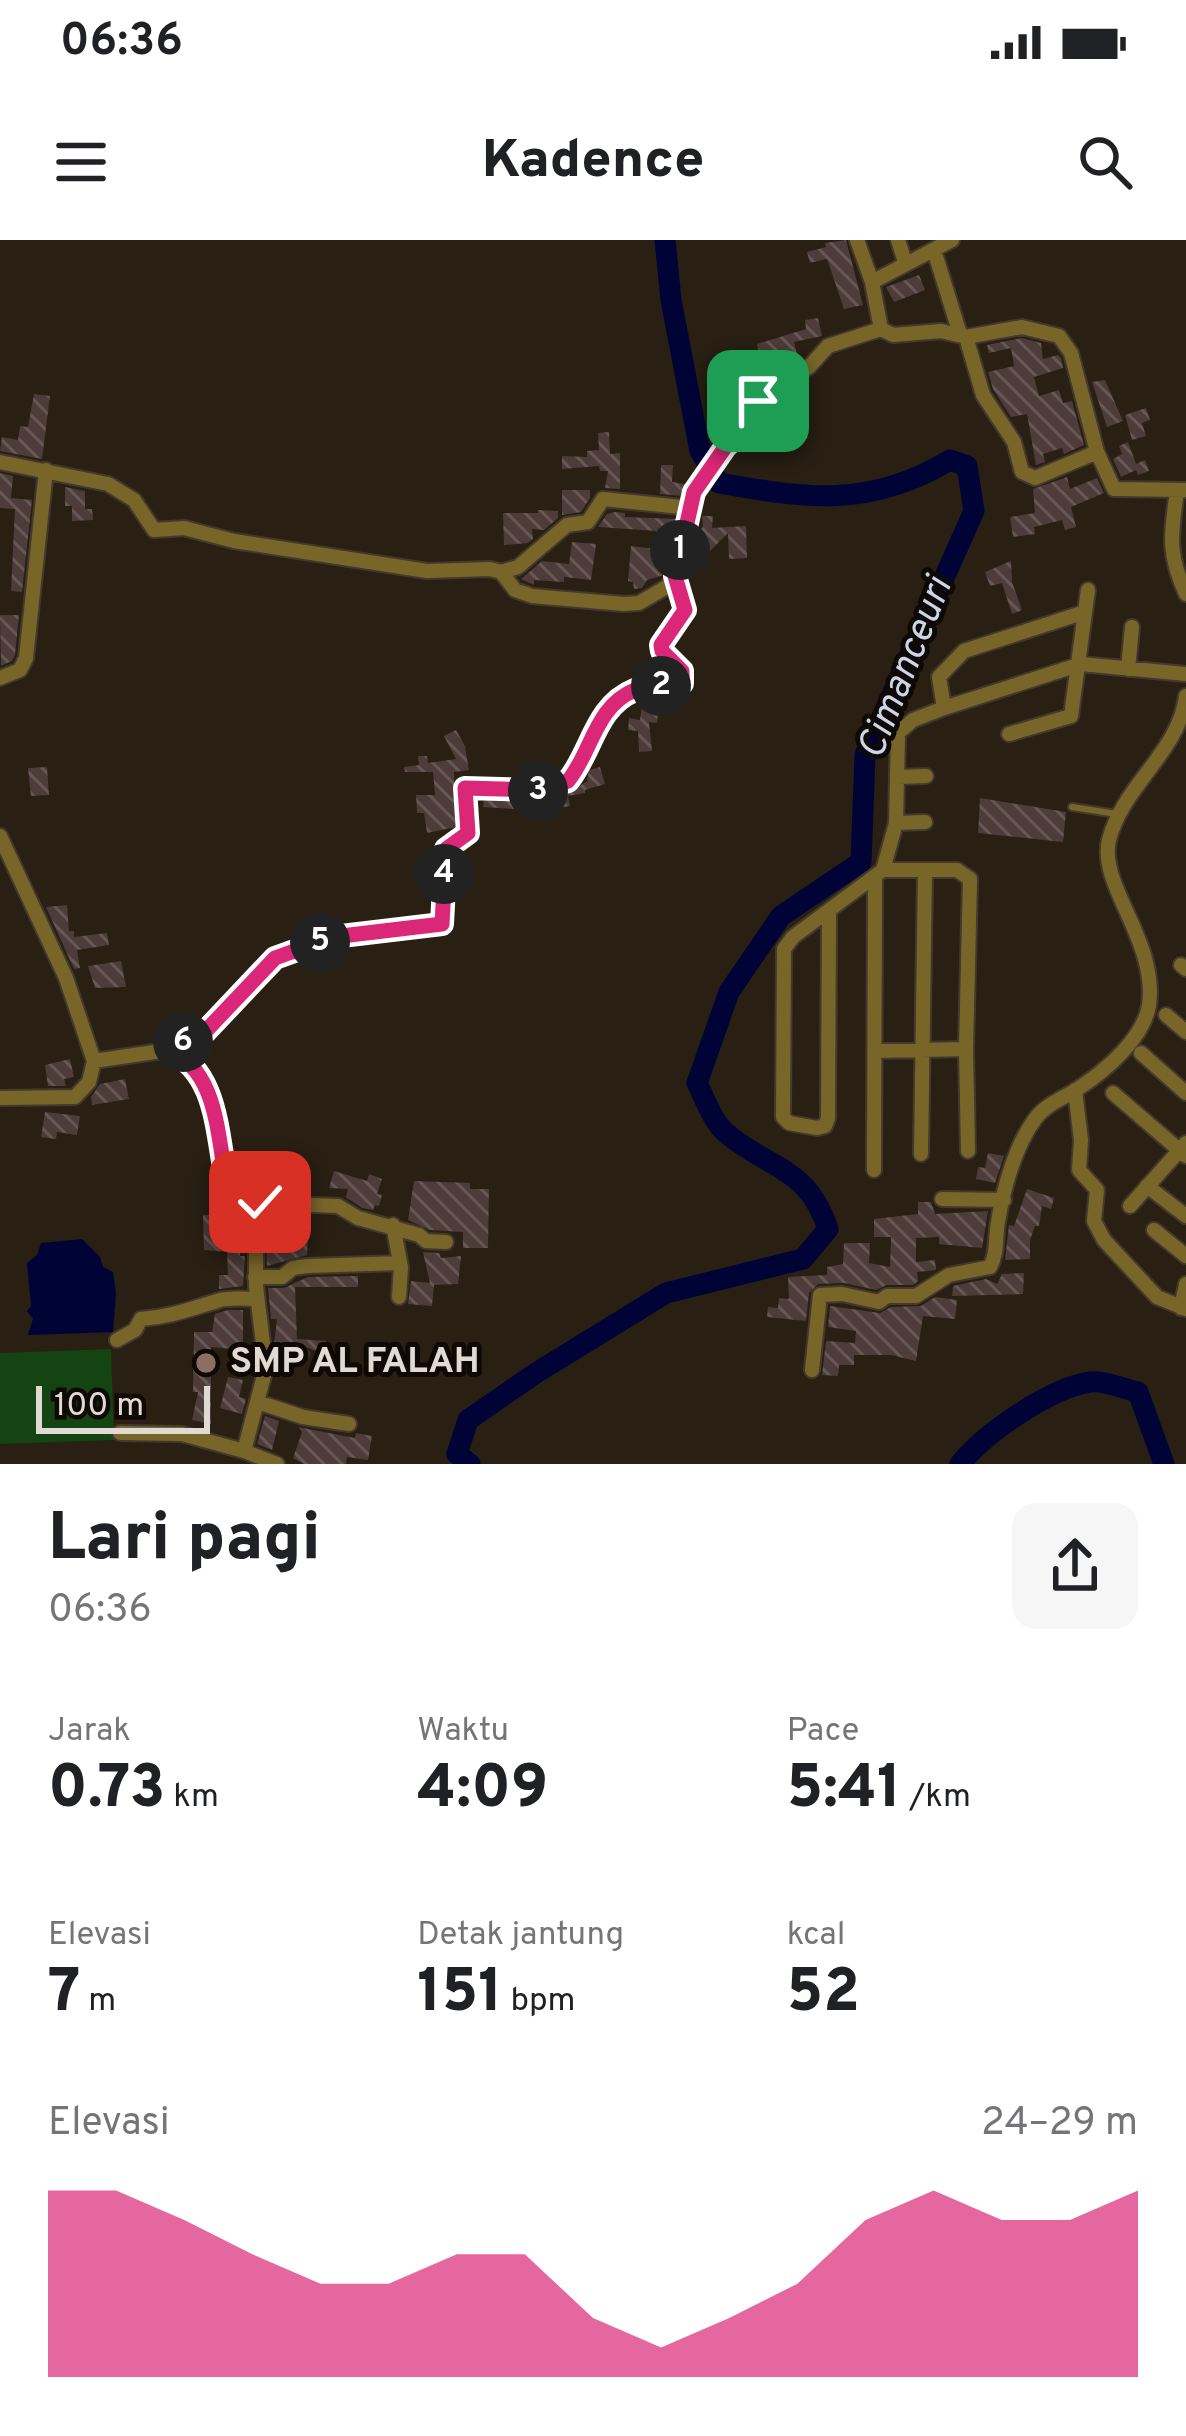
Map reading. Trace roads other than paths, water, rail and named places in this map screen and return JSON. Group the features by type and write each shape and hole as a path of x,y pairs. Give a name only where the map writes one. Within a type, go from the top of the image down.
{"street":[{"path":"857,240 881,329"},
{"path":"898,240 905,262"},
{"path":"872,282 952,240"},
{"path":"934,250 983,395 1014,442 1024,475 1035,478 1097,452"},
{"path":"94,1061 168,1050 203,1034 275,958 333,937 442,924 446,849 468,833 465,788 540,790 568,781 600,722 618,701 643,688 682,683 679,666 661,648 685,610 675,582 701,478 753,422 758,401 770,388 809,367 828,346 881,329 893,335 941,331 963,336 1022,327 1059,336 1072,353 1097,452 1114,489 1181,490 1170,548 1186,594"},
{"path":"0,462 120,489 134,500 154,530 184,528 427,571 490,568 501,572 515,590 532,596 639,603 675,582"},
{"path":"0,678 20,670 26,658 46,470"},
{"path":"501,572 518,567 567,525 588,522 602,499 692,508"},
{"path":"1009,734 1071,716 1088,590"},
{"path":"944,708 939,677 964,651 1085,612"},
{"path":"1128,669 1132,628"},
{"path":"874,1170 879,874 896,823 898,733 913,720 944,708 1081,664 1186,674"},
{"path":"812,1370 820,1295 879,1301 887,1296 916,1296 949,1275 986,1269 995,1258 1018,1149 1035,1119 1107,1066 1136,1034 1149,1005 1150,980 1145,952 1107,855 1111,832 1134,785 1173,737 1186,696"},
{"path":"897,777 926,776"},
{"path":"896,823 925,822"},
{"path":"0,836 66,978 94,1061 89,1082 75,1097 0,1098"},
{"path":"829,914 828,1118 817,1129 789,1124 783,1117 784,949 793,937 879,874 962,870 970,879 968,1151"},
{"path":"921,1154 925,871"},
{"path":"1166,1015 1186,1032"},
{"path":"875,1051 966,1049"},
{"path":"168,1050 198,1073 217,1121 228,1190 256,1232 255,1277 266,1368 250,1457"},
{"path":"1141,1053 1186,1093"},
{"path":"1075,1090 1079,1170 1097,1190 1097,1230 1157,1297 1183,1309 1186,1284"},
{"path":"1113,1093 1184,1150 1130,1206"},
{"path":"1147,1186 1186,1216"},
{"path":"942,1199 1004,1199"},
{"path":"236,1202 338,1206 358,1218 393,1225 426,1241 446,1242"},
{"path":"393,1225 400,1263 398,1298"},
{"path":"1154,1230 1186,1256"},
{"path":"255,1277 282,1277 293,1268 307,1266 400,1263"},
{"path":"117,1340 135,1330 141,1318 174,1317 218,1300 257,1299"},
{"path":"258,1402 303,1417 349,1424"},
{"path":"120,1433 182,1434 277,1464"}],"lane":[{"path":"1072,807 1120,815"},
{"path":"265,1352 305,1354"}],"waterway":[{"name":"Cimanceuri","path":"470,1464 457,1454 468,1420 536,1373 666,1293 803,1259 828,1229 798,1181 721,1128 697,1083 729,992 781,916 861,862 865,755 974,511 967,466 950,460 893,486 865,493 810,495 719,483 700,451 671,300 665,240"},
{"name":"Cimanceuri","path":"960,1464 1019,1414 1056,1393 1096,1382 1138,1392 1164,1464"}],"place":[{"name":"SMP AL FALAH","path":"206,1363"}]}
